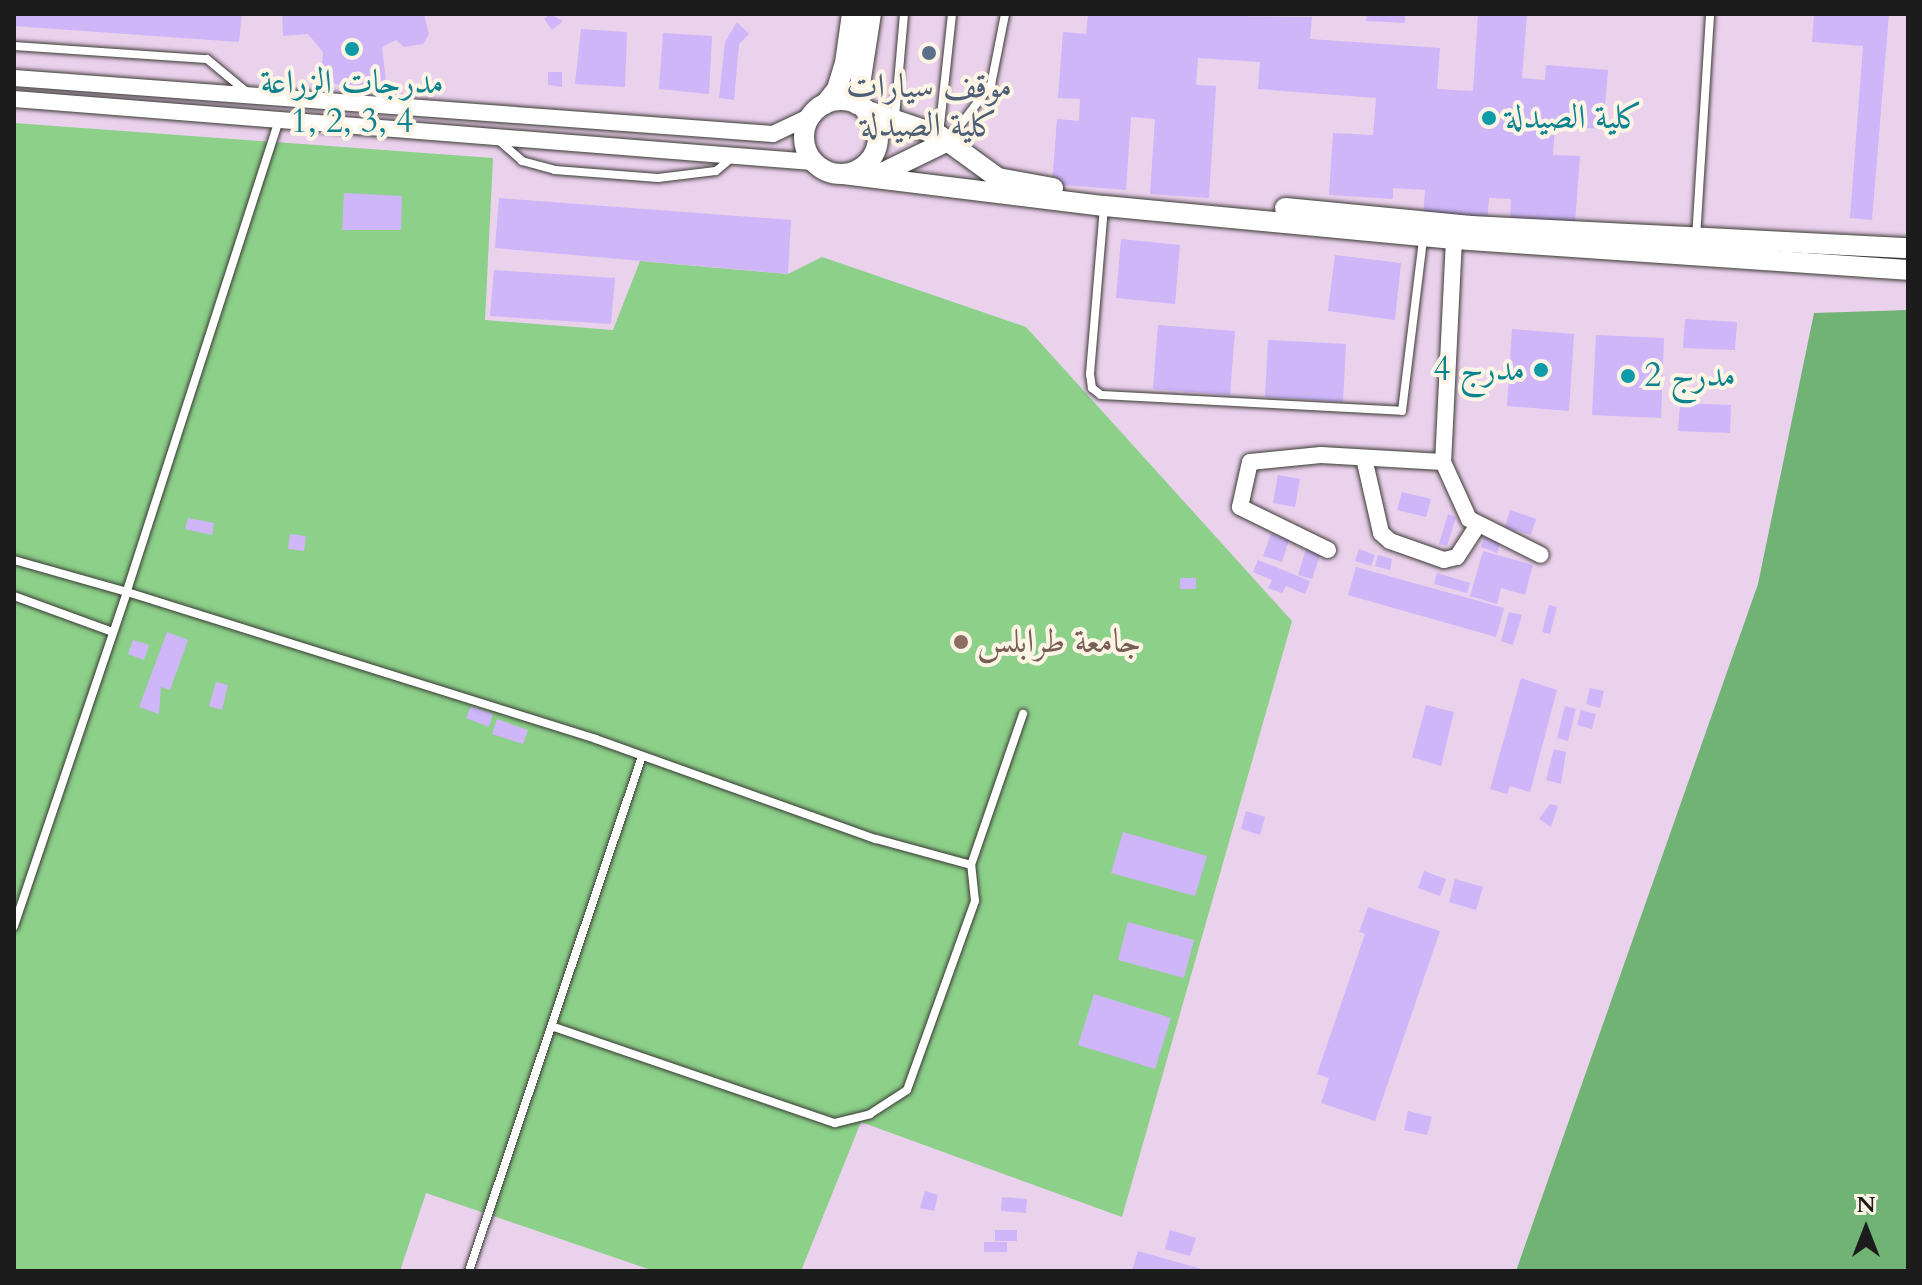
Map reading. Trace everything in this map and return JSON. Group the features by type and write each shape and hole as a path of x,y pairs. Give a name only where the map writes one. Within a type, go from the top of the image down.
{"street":[{"path":"14,78 773,134 818,110 837,89 845,63 852,14"},
{"path":"843,174 864,166 876,148 876,128 861,107 871,14"},
{"path":"14,99 736,154 813,162 843,174 1104,206 1454,239 1908,270"},
{"path":"818,110 861,107 895,117 944,138 998,178 1053,188 1471,226 1908,248"},
{"path":"813,162 805,148 818,110"},
{"path":"876,176 925,156 944,138"},
{"path":"1454,239 1443,462 1469,519 1541,555"},
{"path":"1328,550 1240,507 1250,462 1321,455 1443,462"},
{"path":"1364,458 1381,533 1390,541 1444,560 1457,557 1478,525"}],"lane":[{"path":"895,117 904,14"},
{"path":"944,138 952,14"},
{"path":"944,138 991,85 1005,14"},
{"path":"1696,239 1710,14"},
{"path":"14,46 207,59 250,95"},
{"path":"14,926 127,592 280,117"},
{"path":"493,134 522,161 544,167 658,178 716,171 736,154"},
{"path":"1104,206 1090,374 1092,388 1101,395 1402,411 1423,236"},
{"path":"14,560 127,592 642,756 876,839 971,865"},
{"path":"14,596 113,632"},
{"path":"554,1027 835,1123 870,1114 911,1084 975,901 971,865 1023,714"},
{"path":"469,1271 554,1027 642,756"}],"shaded area":[{"name":"جامعة طرابلس","path":"14,14 1908,14 1908,1271 14,1271"}],"green space":[{"path":"14,123 493,158 485,320 613,330 640,261 788,274 822,257 1026,327 1292,621 1122,1217 861,1122 801,1271 654,1271 426,1193 400,1271 14,1271"},
{"path":"1908,310 1908,1271 1516,1271 1758,584 1814,313"}],"building":[{"path":"14,14 242,14 239,42 14,26"},
{"name":"مدرجات الزراعة 1, 2, 3, 4","path":"282,14 424,14 429,34 423,44 404,47 396,40 382,47 386,82 370,89 351,88 321,80 323,52 308,34 283,36"},
{"path":"550,14 563,21 552,30 544,19"},
{"name":"كلية الصيدلة","path":"1088,14 1312,17 1310,39 1440,48 1437,89 1473,91 1478,14 1527,14 1522,78 1545,80 1546,65 1608,70 1603,129 1555,126 1553,155 1580,156 1575,223 1510,218 1511,199 1489,198 1487,224 1423,219 1425,190 1393,188 1393,199 1329,195 1333,133 1373,135 1376,98 1258,89 1260,62 1198,58 1196,85 1216,86 1209,198 1150,194 1155,119 1131,117 1126,190 1052,184 1057,119 1079,121 1080,99 1058,98 1063,32 1086,34"},
{"path":"1367,14 1405,14 1405,23 1366,21"},
{"path":"1814,14 1889,14 1872,220 1850,218 1863,46 1812,42"},
{"path":"737,22 749,34 739,44 734,100 719,98 725,42"},
{"path":"581,29 627,32 625,87 575,84"},
{"path":"663,33 712,36 709,94 659,89"},
{"path":"548,72 562,72 562,87 548,85"},
{"path":"344,193 402,196 401,230 342,230"},
{"path":"499,198 791,220 788,274 495,248"},
{"path":"1121,239 1180,245 1175,304 1116,298"},
{"path":"1335,255 1401,263 1395,320 1328,311"},
{"path":"494,270 615,278 611,324 490,316"},
{"path":"1685,319 1737,322 1735,350 1683,348"},
{"path":"1158,325 1235,331 1230,395 1153,389"},
{"name":"مدرج 4","path":"1512,329 1574,334 1569,411 1507,406"},
{"name":"مدرج 2","path":"1596,335 1664,338 1661,418 1592,415"},
{"path":"1268,340 1346,344 1343,402 1265,397"},
{"path":"1680,403 1731,405 1730,433 1678,431"},
{"path":"1278,475 1300,479 1295,507 1273,503"},
{"path":"1402,492 1431,499 1426,517 1397,510"},
{"path":"1510,510 1536,519 1531,535 1505,527"},
{"path":"1448,514 1456,517 1447,546 1439,544"},
{"path":"188,518 214,523 212,535 185,529"},
{"path":"290,534 306,536 304,551 288,549"},
{"path":"1271,534 1289,540 1282,562 1263,556"},
{"path":"1485,534 1501,540 1497,553 1481,547"},
{"path":"1307,546 1322,550 1312,579 1298,575"},
{"path":"1359,549 1375,555 1371,566 1355,561"},
{"path":"1483,551 1533,565 1525,595 1501,588 1497,604 1470,596"},
{"path":"1378,555 1392,559 1390,570 1375,566"},
{"path":"1258,560 1310,581 1305,594 1286,586 1282,593 1268,588 1272,580 1253,572"},
{"path":"1356,567 1504,608 1496,637 1348,595"},
{"path":"1437,573 1470,583 1467,593 1434,584"},
{"path":"1180,578 1196,578 1196,589 1180,589"},
{"path":"1549,605 1557,607 1550,634 1542,632"},
{"path":"1509,612 1522,615 1513,645 1501,641"},
{"path":"167,632 188,640 170,690 161,687 159,714 139,707"},
{"path":"133,640 149,645 144,660 128,654"},
{"path":"1521,678 1557,690 1530,792 1510,786 1507,794 1490,789"},
{"path":"216,682 228,685 222,710 209,706"},
{"path":"1590,688 1604,691 1600,708 1586,704"},
{"path":"1426,705 1454,712 1441,766 1412,757"},
{"path":"471,706 493,714 489,727 466,718"},
{"path":"1565,706 1576,709 1568,741 1557,738"},
{"path":"1581,710 1596,714 1592,729 1577,725"},
{"path":"497,719 528,730 523,744 492,734"},
{"path":"1554,749 1566,752 1561,784 1546,780"},
{"path":"1550,804 1558,806 1551,827 1539,819"},
{"path":"1246,811 1265,817 1260,835 1241,829"},
{"path":"1123,832 1207,856 1195,896 1111,873"},
{"path":"1424,871 1446,879 1440,896 1418,888"},
{"path":"1455,879 1483,887 1476,910 1449,902"},
{"path":"1368,907 1440,931 1375,1121 1321,1103 1329,1078 1317,1074 1365,934 1359,932"},
{"path":"1128,922 1194,940 1184,978 1118,960"},
{"path":"1094,994 1171,1018 1155,1069 1078,1045"},
{"path":"1408,1111 1432,1117 1427,1135 1404,1130"},
{"path":"925,1191 938,1195 934,1211 920,1208"},
{"path":"1002,1197 1027,1199 1026,1213 1001,1211"},
{"path":"995,1230 1017,1230 1017,1241 995,1241"},
{"path":"1170,1230 1196,1238 1190,1256 1165,1249"},
{"path":"984,1242 1007,1242 1007,1252 984,1252"},
{"path":"1138,1251 1205,1270 1205,1271 1132,1271"}],"place":[{"name":"مدرجات الزراعة 1, 2, 3, 4","path":"352,49"},
{"name":"موقف سيارات كلية الصيدلة","path":"929,53"},
{"name":"كلية الصيدلة","path":"1489,118"},
{"name":"مدرج 4","path":"1541,370"},
{"name":"مدرج 2","path":"1628,376"},
{"name":"جامعة طرابلس","path":"961,642"}]}
